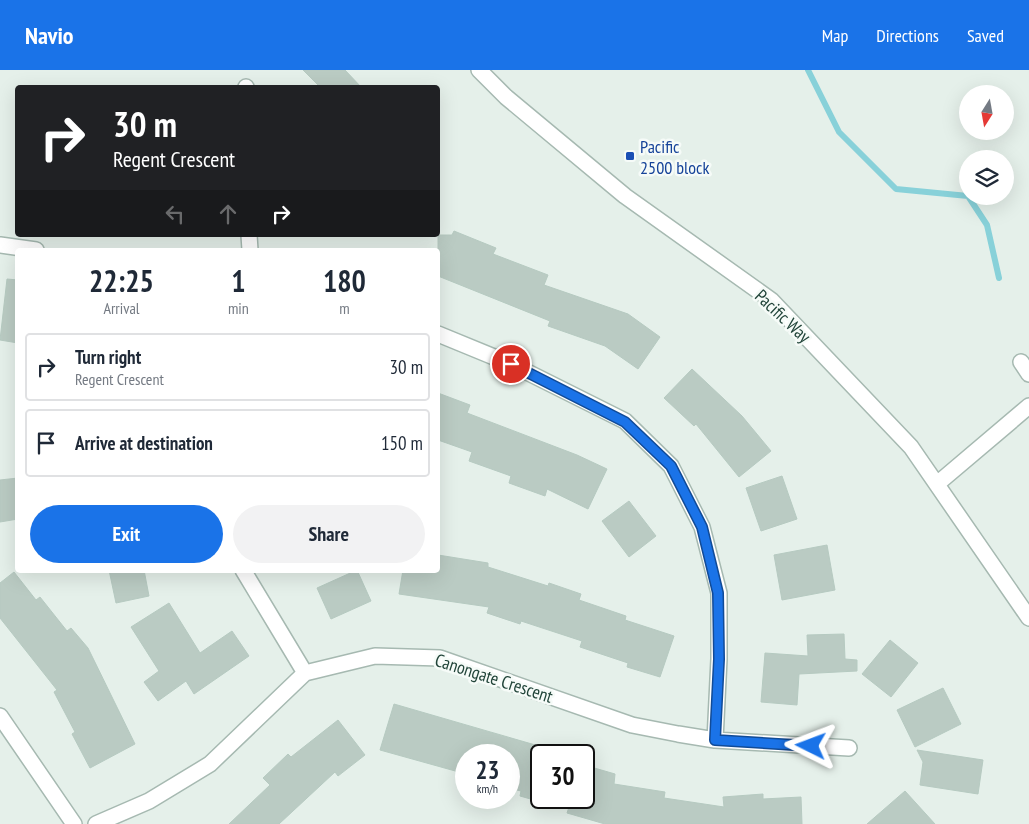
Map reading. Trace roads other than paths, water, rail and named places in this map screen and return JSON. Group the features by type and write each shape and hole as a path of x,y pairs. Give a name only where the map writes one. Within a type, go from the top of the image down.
{"street":[{"name":"Pacific Way","path":"479,70 506,97 626,196 771,300 910,447 1029,618"},
{"path":"0,246 18,248"},
{"path":"440,335 511,364 625,422 671,466 702,527 718,593 719,659 715,740"},
{"path":"937,484 1029,406"},
{"path":"246,573 305,674"},
{"name":"Canongate Crescent","path":"96,824 149,801 210,764 305,674 376,656 440,658 632,725 715,740 850,748"},
{"path":"0,716 74,824"}],"waterway":[{"path":"808,70 839,132 896,189 968,196 987,225 999,278"}],"place":[{"name":"Pacific 2500 block","path":"630,156"}]}
